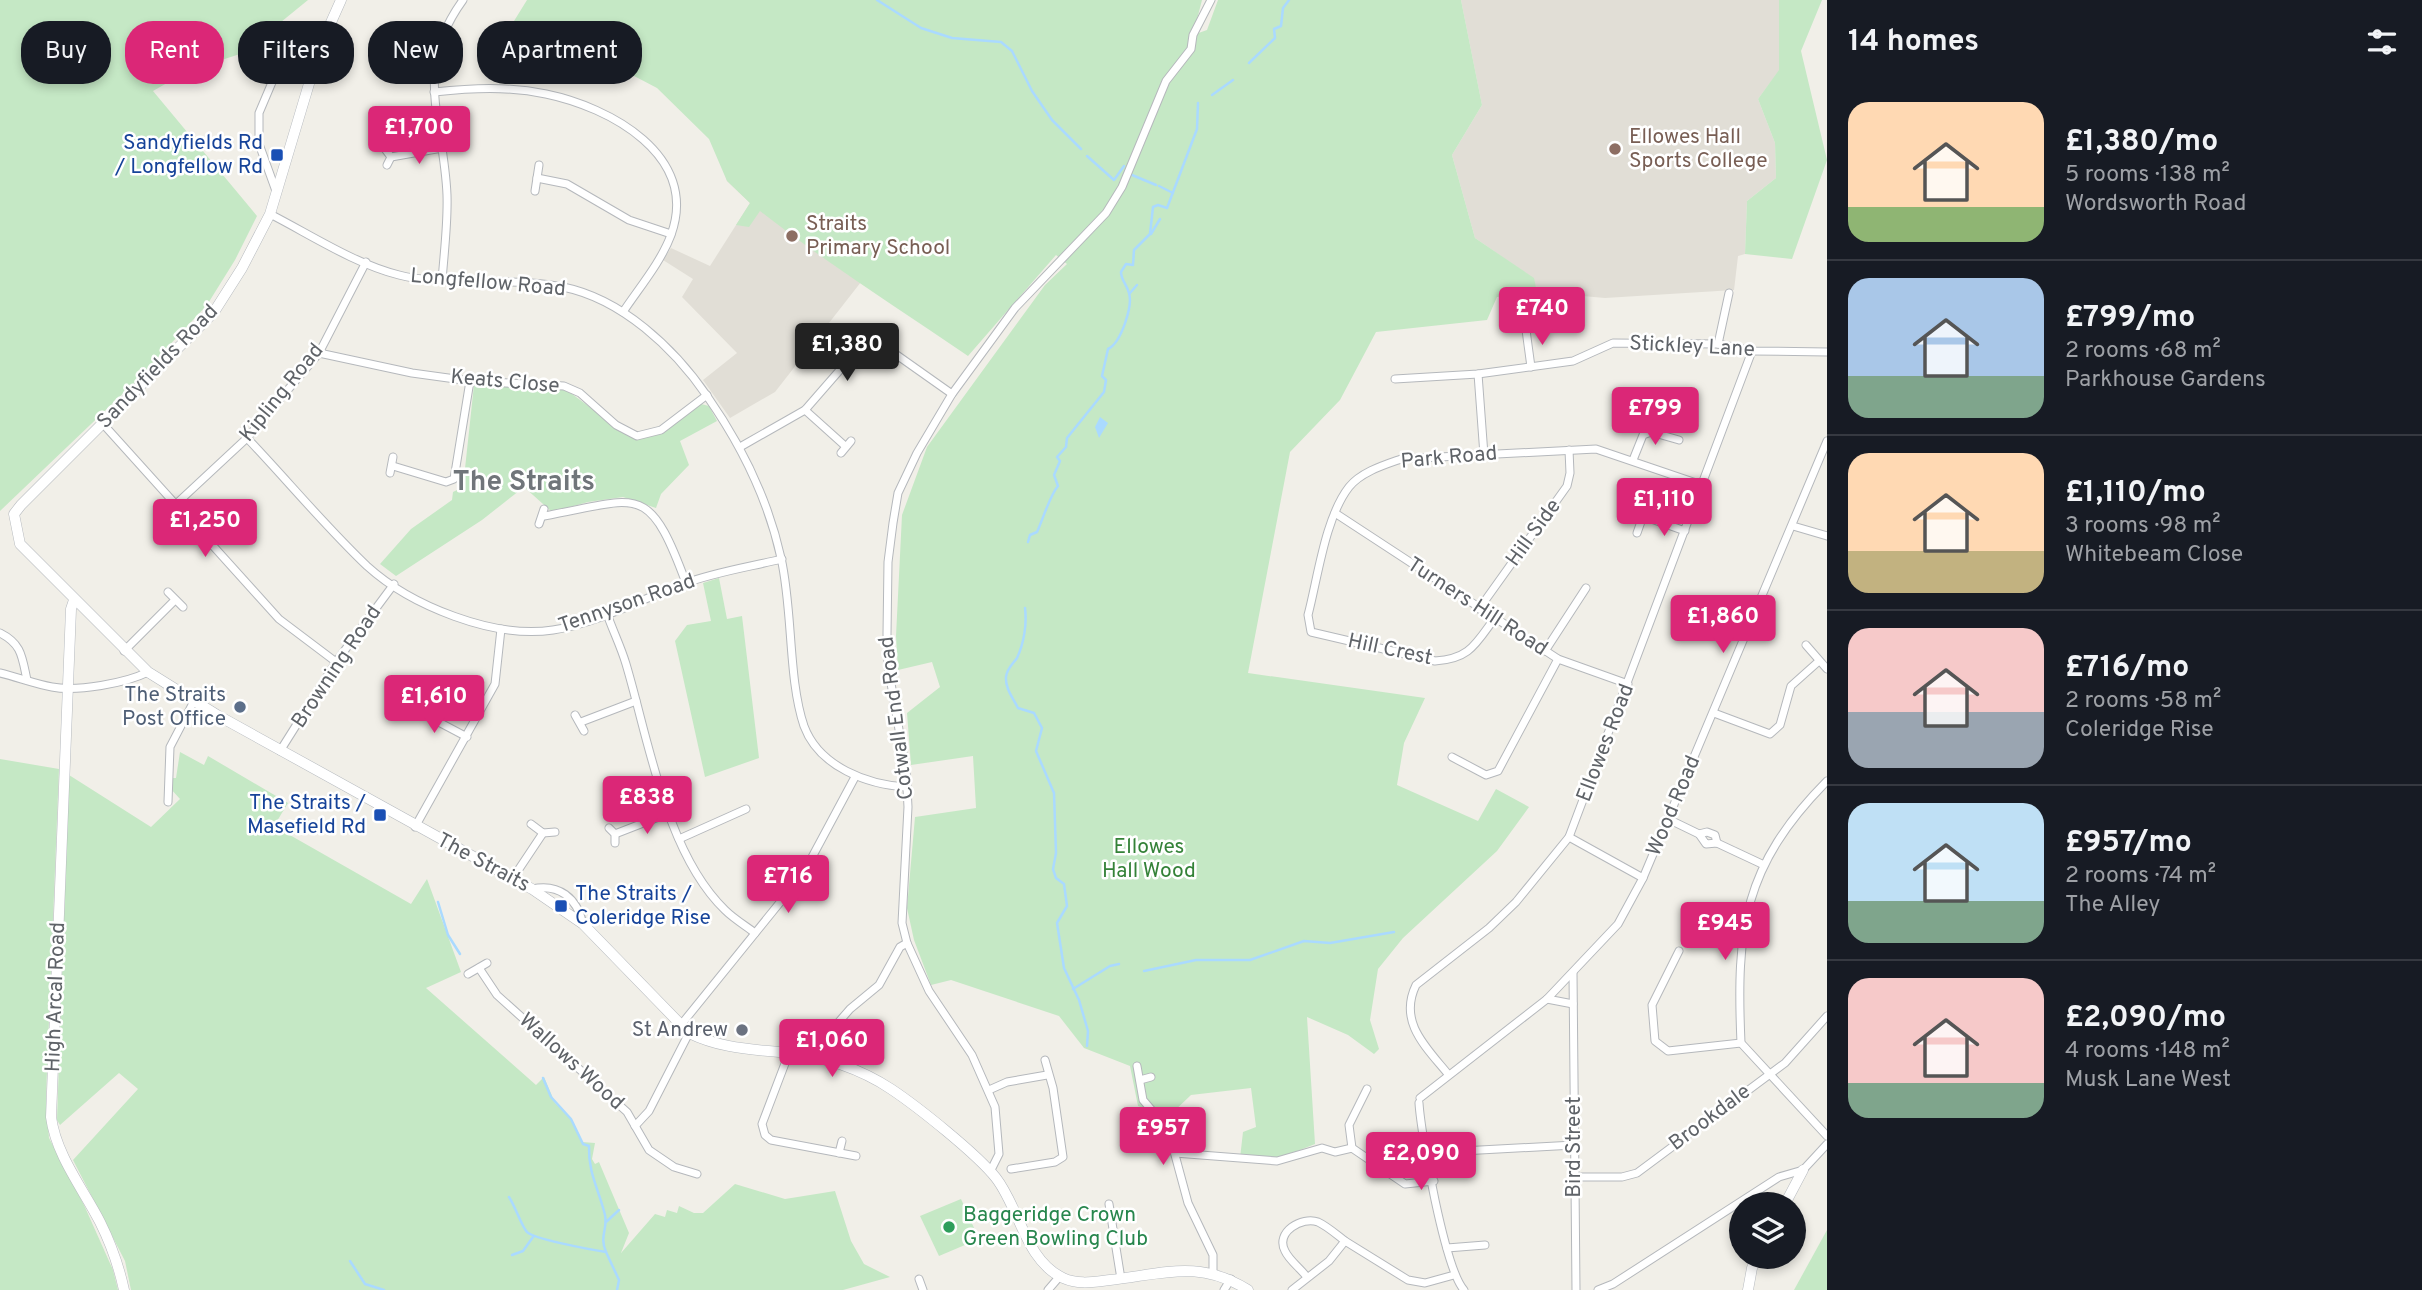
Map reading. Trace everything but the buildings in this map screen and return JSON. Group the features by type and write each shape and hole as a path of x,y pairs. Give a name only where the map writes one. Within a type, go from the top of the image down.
{"street":[{"name":"Sandyfields Road","path":"332,21 341,0"},
{"path":"442,281 447,197 434,92 439,44 463,0"},
{"name":"Cotwall End Road","path":"990,1172 999,1154 1000,1141 995,1107 972,1055 929,991 907,943 900,911 907,840 907,787 888,655 891,536 898,493 917,453 952,394 1016,308 1105,213 1122,187 1166,82 1191,49 1193,35 1211,0"},
{"path":"271,84 259,113 259,144 277,194"},
{"name":"Sandyfields Road","path":"14,514 214,312 242,268 270,214 309,84"},
{"path":"434,92 480,87 545,94 573,101 623,124 658,154 671,177 675,208 671,234 623,312"},
{"path":"385,149 389,161 442,148"},
{"path":"535,191 539,165"},
{"path":"537,178 566,184 629,220 671,234"},
{"name":"Longfellow Road","path":"270,214 398,275 442,281 563,287 623,312 685,366 740,447 757,480 782,559 804,727 820,750 855,777 888,786 907,787"},
{"name":"Kipling Road","path":"175,505 247,438 319,353 366,262"},
{"path":"1718,344 1729,293"},
{"path":"1526,330 1531,367"},
{"path":"740,447 806,410 866,340 877,341 952,394"},
{"name":"Stickley Lane","path":"1395,379 1479,374 1573,361 1613,343 1718,344 1752,351 1827,352"},
{"name":"Ellowes Road","path":"1448,1074 1413,1031 1411,995 1416,985 1489,928 1516,902 1569,837 1752,351"},
{"name":"Keats Close","path":"319,353 412,373 470,381 572,389 627,433 640,436 661,429 707,395"},
{"path":"1479,374 1484,455"},
{"path":"392,465 446,482 454,479 470,381"},
{"path":"806,410 845,446"},
{"path":"104,425 279,619 336,662"},
{"path":"1633,460 1643,435 1651,432 1679,440"},
{"name":"Tennyson Road","path":"247,438 369,568 445,614 501,629 523,632 554,630 607,614 686,583 782,559"},
{"name":"Wood Road","path":"1425,1153 1420,1100 1448,1074 1547,999 1618,924 1643,878 1827,442"},
{"name":"Park Road","path":"1311,632 1308,615 1335,513 1350,486 1382,465 1401,459 1596,449 1702,485"},
{"name":"Hill Side","path":"1479,609 1567,486 1570,473 1569,450"},
{"path":"540,524 544,513 622,501 641,507 663,526 686,583"},
{"name":"Turners Hill Road","path":"1335,513 1558,659 1628,684"},
{"name":"The Straits","path":"14,514 20,544 124,651 148,672 280,751 532,889 583,924 679,1026 689,1033 709,1043 734,1049 817,1058 858,1071 892,1090 990,1172 1002,1186 1044,1265 1060,1276"},
{"path":"1637,533 1643,516 1685,531"},
{"path":"1793,526 1827,536"},
{"name":"Browning Road","path":"280,751 336,662 394,584"},
{"path":"1545,651 1586,588"},
{"path":"168,592 183,607"},
{"name":"High Arcal Road","path":"74,600 71,609 51,1117 54,1135 100,1223 120,1271 124,1290"},
{"path":"124,651 175,600"},
{"path":"607,614 679,839 705,883 725,910 755,933"},
{"name":"Hill Crest","path":"1311,632 1442,661 1468,654 1494,619"},
{"path":"415,827 467,737 497,676 501,629"},
{"path":"0,634 20,647 27,680"},
{"path":"1806,645 1827,669"},
{"path":"1452,757 1486,775 1498,771 1558,659"},
{"path":"1713,713 1770,734 1780,724 1791,686 1819,661"},
{"path":"0,673 68,688 132,680 148,672"},
{"path":"413,697 410,710 467,737"},
{"path":"168,802 163,793 170,747 194,701"},
{"path":"581,722 636,701"},
{"path":"575,715 584,732"},
{"path":"679,1026 803,874 855,777"},
{"path":"1827,781 1793,818 1763,865 1748,901 1738,970 1741,1044 1827,1136"},
{"path":"679,839 746,809"},
{"path":"615,843 612,831 669,813"},
{"path":"1668,819 1699,834 1706,844 1717,843 1763,865"},
{"path":"531,824 543,834"},
{"path":"513,878 543,834 555,832"},
{"path":"1569,837 1643,878"},
{"path":"817,1058 823,1040 850,1009 879,985 900,947 907,943"},
{"path":"1679,951 1652,1005 1656,1041 1668,1051 1741,1044"},
{"path":"468,974 487,963"},
{"name":"Wallows Wood","path":"479,968 498,995 627,1112 649,1150 674,1167 697,1174"},
{"name":"Bird Street","path":"1573,973 1576,1290"},
{"path":"1547,999 1573,1004"},
{"name":"Brookdale","path":"1573,1177 1622,1177 1637,1173 1785,1063 1827,1016"},
{"path":"635,1126 649,1111 689,1033"},
{"path":"789,1053 762,1124 765,1135 771,1140 856,1156"},
{"path":"1011,1169 1055,1162 1063,1157 1053,1088 1047,1075 1045,1059"},
{"path":"1137,1066 1143,1100 1166,1122 1188,1203 1213,1255 1213,1272"},
{"path":"989,1090 1007,1082 1047,1075"},
{"path":"1140,1080 1151,1077"},
{"path":"1352,1148 1349,1125 1367,1089"},
{"path":"839,1153 842,1141"},
{"path":"1791,1192 1803,1170 1827,1144"},
{"path":"1464,1290 1454,1275 1434,1181 1425,1153 1574,1145"},
{"path":"1175,1153 1277,1161 1322,1148 1335,1152 1352,1148 1405,1184 1434,1181"},
{"path":"1598,1290 1613,1284 1779,1177 1803,1170"},
{"path":"1110,1204 1121,1279"},
{"path":"1306,1276 1283,1249 1283,1239 1289,1229 1300,1222 1317,1221 1408,1280 1425,1283 1454,1275"},
{"path":"1292,1290 1306,1276 1325,1265 1345,1241"},
{"path":"1447,1248 1485,1244"},
{"path":"1748,1290 1752,1269"},
{"path":"1048,1290 1060,1276 1084,1283 1185,1271 1213,1272 1248,1290"},
{"path":"919,1279 923,1290"},
{"path":"1224,1290 1231,1279"}],"shaded area":[{"name":"Ellowes Hall Sports College","path":"1461,0 1779,0 1779,71 1758,99 1775,143 1776,178 1747,201 1745,254 1738,256 1734,290 1605,298 1537,292 1533,278 1475,238 1452,155 1482,105"},
{"path":"711,129 839,268 861,282 775,392 730,418 703,380 737,353 682,297 693,279 663,260 671,248 710,266 750,203 727,181"}],"green space":[{"path":"0,0 308,0 282,21 238,21 238,55 224,59 224,21 125,21 125,84 165,84 153,91 257,216 235,260 207,305 134,383 0,511"},
{"name":"Ellowes Hall Wood","path":"527,0 1202,0 1193,35 1207,30 1218,0 1461,0 1482,105 1452,155 1475,238 1534,278 1537,292 1497,297 1487,320 1376,332 1340,400 1290,452 1248,673 1425,698 1404,743 1397,785 1478,821 1496,789 1529,807 1497,851 1403,938 1378,969 1370,1020 1379,1049 1374,1054 1348,1035 1307,1017 1315,1144 1275,1160 1240,1158 1243,1132 1256,1127 1251,1088 1191,1095 1168,1117 1138,1106 1130,1066 1084,1048 1059,1016 951,980 931,985 914,940 907,908 915,817 976,808 973,756 911,765 907,713 940,687 932,662 898,670 896,636 902,515 927,447 1045,285 1067,264 1056,255 968,356 836,267 760,211 749,227 736,225 750,203 727,181 709,139 657,88 642,80 642,21 514,21"},
{"path":"1779,0 1822,0 1801,51 1827,160 1792,259 1745,254 1747,201 1776,178 1775,143 1758,99 1779,70"},
{"path":"474,385 564,388 630,437 640,438 659,433 701,404 709,406 717,421 680,441 689,465 661,494 656,508 623,497 588,502 552,512 524,487 482,520 396,576 380,564 411,529 452,500 453,492 463,487"},
{"path":"719,578 727,619 742,616 759,758 705,777 675,641 687,625 711,621 703,583"},
{"path":"180,752 204,765 208,756 288,803 274,826 411,904 427,879 461,972 426,988 536,1085 544,1077 555,1103 571,1119 582,1142 595,1143 592,1159 595,1164 599,1162 629,1233 621,1253 655,1214 665,1217 667,1210 677,1213 679,1206 694,1213 703,1213 735,1184 785,1199 835,1191 851,1241 864,1264 890,1277 843,1290 131,1290 125,1261 73,1160 138,1089 119,1073 60,1125 57,1120 69,775 151,827 180,799 170,788 171,778 176,778"},
{"path":"0,759 59,769 46,1096 49,1138 84,1205 113,1270 118,1290 0,1290"},
{"name":"Baggeridge Crown Green Bowling Club","path":"961,1199 979,1239 939,1256 920,1216"},
{"path":"1827,1230 1827,1290 1794,1290"}],"water":[{"path":"1100,417 1108,423 1099,438 1095,427"}],"waterway":[{"path":"877,0 921,28 952,38 1001,42 1012,51 1032,91 1052,120 1081,149"},
{"path":"1249,63 1275,38 1274,29 1281,26 1283,8 1289,0"},
{"path":"1212,95 1233,80"},
{"path":"1028,542 1030,535 1037,532 1058,486 1054,475 1060,461 1057,457 1066,447 1067,438 1104,392 1106,380 1102,376 1108,349 1117,340 1125,324 1130,299 1121,272 1126,264 1133,265 1134,250 1150,234 1153,207 1158,205 1167,208 1197,129 1198,103"},
{"path":"1087,156 1114,180 1124,166"},
{"path":"1132,175 1156,185"},
{"path":"1159,186 1173,193"},
{"path":"1151,234 1160,219"},
{"path":"1130,293 1137,285"},
{"path":"1025,608 1023,640 1006,681 1018,708 1034,713 1042,728 1036,751 1054,793 1056,853 1053,869 1056,878 1064,884 1067,906 1057,923 1064,968 1079,1000 1088,1031 1087,1046"},
{"path":"438,902 448,935 460,954"},
{"path":"1144,971 1196,960 1250,960 1304,941 1330,943 1394,932"},
{"path":"1073,989 1110,966 1119,964"},
{"path":"543,1078 551,1097 571,1119 583,1144 589,1146 592,1173 605,1215 603,1241 606,1252"},
{"path":"509,1197 525,1229 532,1235 606,1252 619,1280 617,1290"},
{"path":"606,1222 619,1210"},
{"path":"512,1255 523,1251 533,1237"},
{"path":"350,1261 365,1284 384,1290"}],"place":[{"name":"Ellowes Hall Sports College","path":"1615,149"},
{"name":"Sandyfields Rd / Longfellow Rd","path":"277,155"},
{"name":"Straits Primary School","path":"792,236"},
{"name":"The Straits Post Office","path":"240,707"},
{"name":"The Straits / Masefield Rd","path":"380,815"},
{"name":"The Straits / Coleridge Rise","path":"561,906"},
{"name":"St Andrew","path":"742,1030"},
{"name":"Baggeridge Crown Green Bowling Club","path":"949,1227"}],"district":[{"name":"The Straits","path":"524,483"}]}
